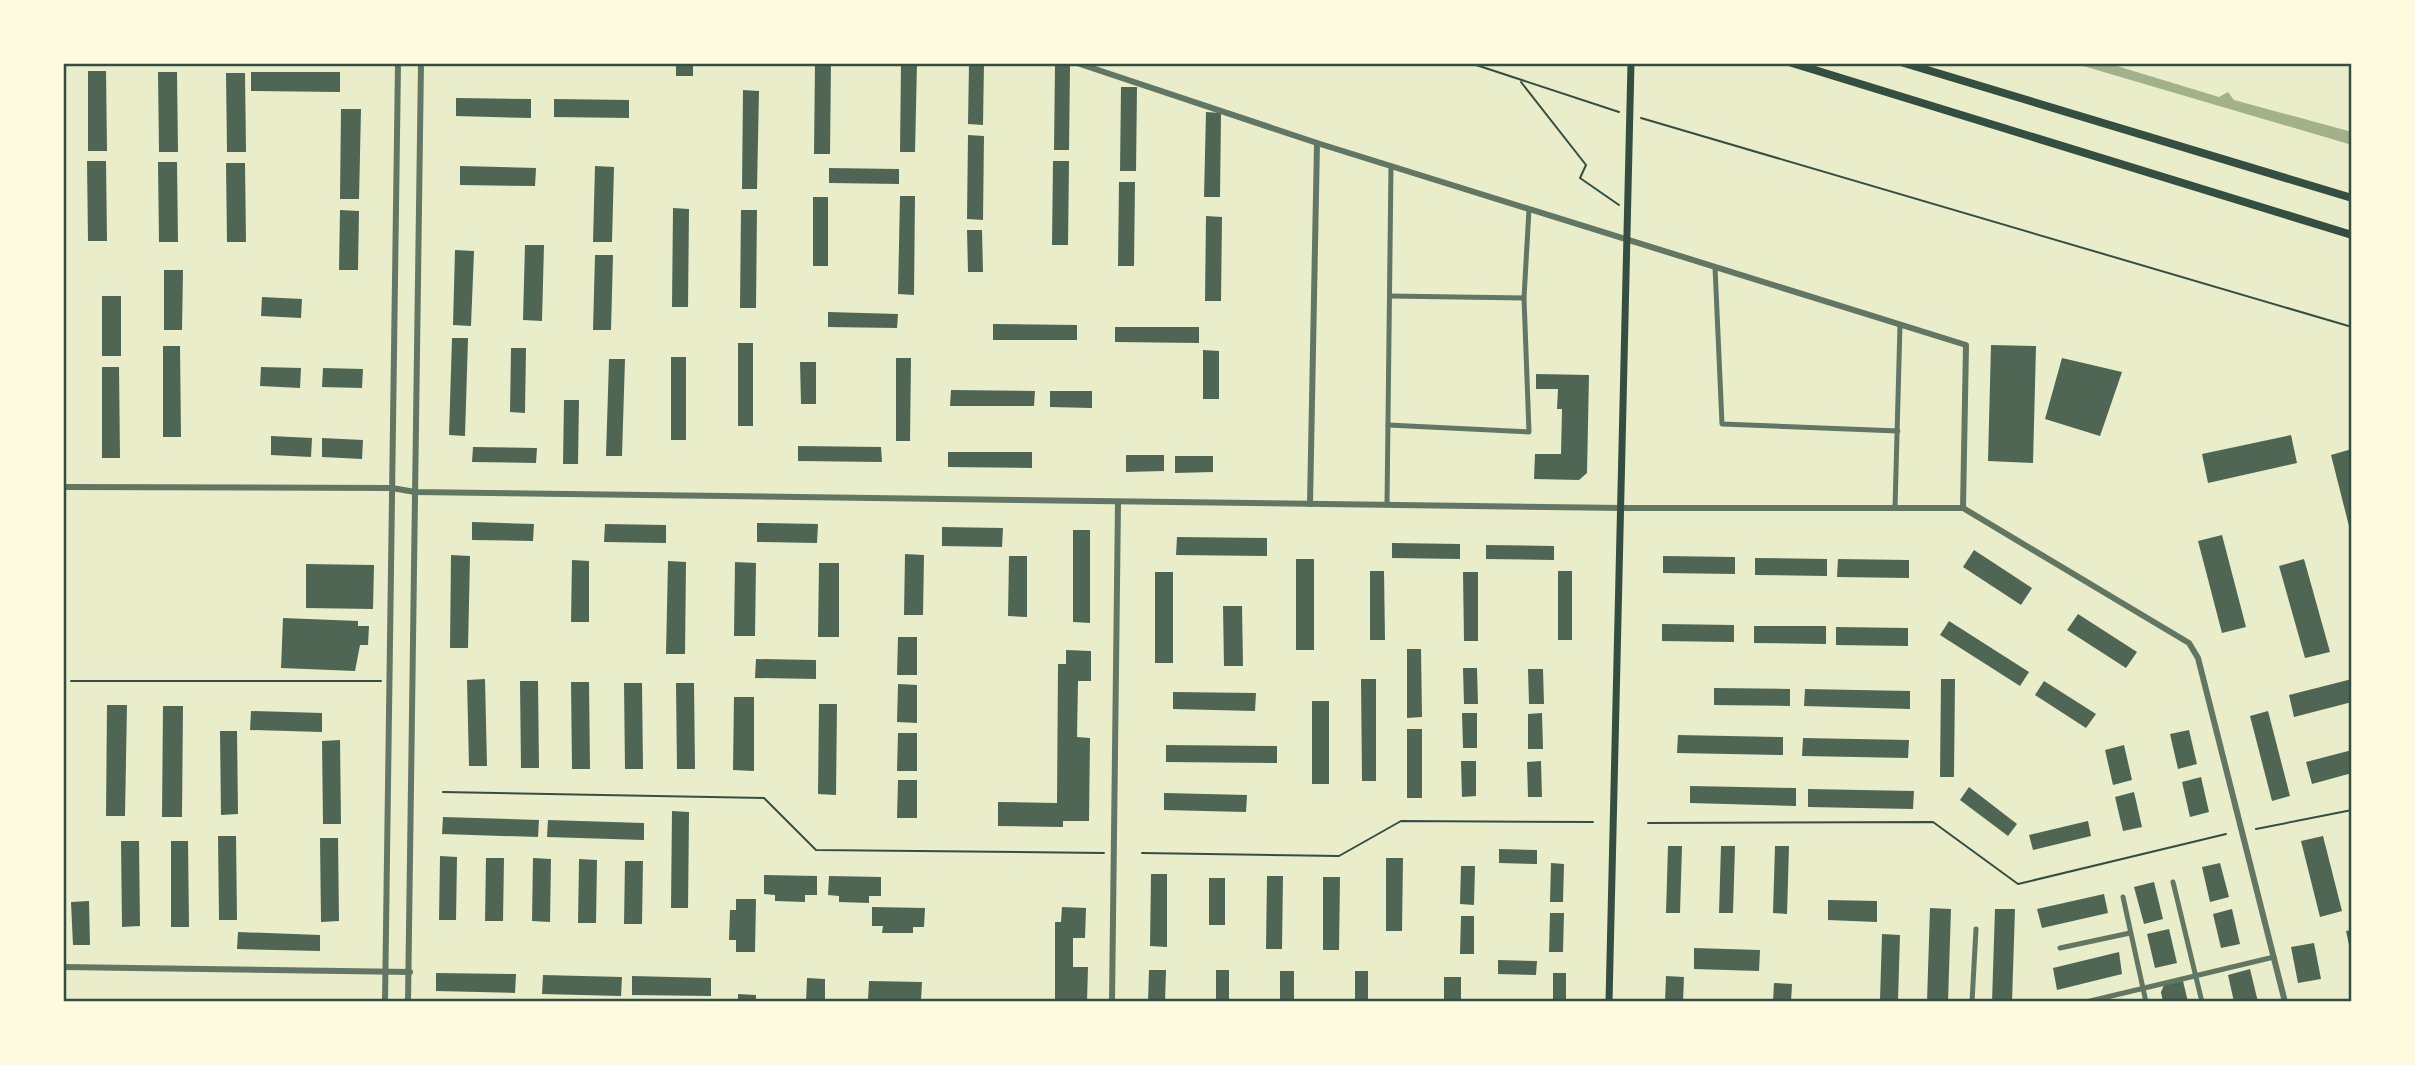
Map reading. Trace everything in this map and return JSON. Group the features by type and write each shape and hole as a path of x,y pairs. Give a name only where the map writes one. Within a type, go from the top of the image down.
{"main road":[{"path":"1609,1002 1623,508 1626,210 1631,63"},
{"path":"1791,63 2352,234"},
{"path":"1904,63 2352,198"}],"street":[{"path":"385,1002 398,63"},
{"path":"408,1002 421,63"},
{"path":"1077,63 1317,144 1966,345 1963,508"},
{"path":"1310,504 1317,144"},
{"path":"1387,506 1391,166"},
{"path":"1388,425 1529,432 1524,298 1529,209"},
{"path":"1715,267 1721,424 1898,431"},
{"path":"1390,296 1524,298"},
{"path":"1895,508 1900,325"},
{"path":"63,487 393,488 415,492 1387,506 1963,508 2189,643 2198,658 2285,1002"},
{"path":"1112,1002 1118,502"},
{"path":"2173,882 2202,1002"},
{"path":"2123,897 2146,1002"},
{"path":"1972,1002 1976,929"},
{"path":"2060,948 2130,933"},
{"path":"2085,1002 2274,957"},
{"path":"63,967 410,972"}],"path":[{"path":"1470,63 1559,95"},
{"path":"1521,81 1586,165 1580,178 1626,210"},
{"path":"1716,139 2352,327"},
{"path":"71,681 389,681"},
{"path":"443,792 764,798 816,850 1104,853"},
{"path":"2256,829 2352,810"},
{"path":"1142,853 1339,856 1401,821 1592,822"},
{"path":"1648,823 1933,822 2018,884 2226,834"}],"shaded area":[{"path":"2073,63 2107,63 2219,97 2228,92 2234,100 2352,132 2352,145"}],"building":[{"path":"676,63 693,63 693,76 676,76"},
{"path":"815,63 831,63 830,154 814,154"},
{"path":"901,63 917,63 915,152 900,152"},
{"path":"969,63 984,63 983,125 968,124"},
{"path":"1055,66 1070,66 1069,150 1054,150"},
{"path":"88,71 106,71 107,151 88,151"},
{"path":"158,72 177,72 178,152 159,152"},
{"path":"251,72 340,72 340,92 251,91"},
{"path":"226,73 245,73 246,152 227,152"},
{"path":"1121,87 1137,87 1136,171 1120,171"},
{"path":"743,90 759,91 757,189 742,189"},
{"path":"456,98 531,99 531,118 456,116"},
{"path":"554,99 629,100 629,118 554,117"},
{"path":"341,109 361,109 359,199 340,199"},
{"path":"1206,112 1221,113 1220,197 1204,197"},
{"path":"968,135 984,136 983,220 967,219"},
{"path":"87,161 106,161 107,241 88,241"},
{"path":"1053,161 1069,161 1068,245 1052,245"},
{"path":"158,162 177,162 178,242 159,242"},
{"path":"226,163 245,163 246,242 227,242"},
{"path":"460,166 536,168 535,186 460,185"},
{"path":"595,166 614,167 612,242 593,242"},
{"path":"829,168 899,169 899,184 829,183"},
{"path":"1119,182 1135,182 1134,266 1118,266"},
{"path":"900,196 915,196 914,295 898,294"},
{"path":"813,197 828,197 828,266 813,266"},
{"path":"673,208 689,209 688,307 672,307"},
{"path":"340,210 359,211 358,270 339,270"},
{"path":"741,210 757,210 756,308 740,308"},
{"path":"1206,216 1222,217 1221,301 1205,301"},
{"path":"967,230 982,230 983,272 968,272"},
{"path":"525,245 544,245 542,321 523,320"},
{"path":"455,250 474,251 471,326 453,325"},
{"path":"595,255 613,255 611,330 593,330"},
{"path":"164,270 183,270 182,330 164,330"},
{"path":"102,296 121,296 121,356 102,356"},
{"path":"262,297 302,299 301,318 261,316"},
{"path":"828,312 898,314 897,328 828,327"},
{"path":"993,324 1077,325 1077,340 993,340"},
{"path":"1115,327 1199,327 1199,343 1115,342"},
{"path":"452,338 468,338 465,436 449,435"},
{"path":"738,343 753,343 753,426 738,426"},
{"path":"1991,345 2036,346 2033,463 1988,461"},
{"path":"163,346 180,346 181,437 163,437"},
{"path":"511,348 526,348 525,413 510,412"},
{"path":"1203,350 1219,351 1219,399 1203,399"},
{"path":"671,357 686,357 686,440 671,440"},
{"path":"896,358 911,358 910,441 896,441"},
{"path":"2062,358 2122,372 2100,436 2045,419"},
{"path":"609,359 625,359 622,456 606,456"},
{"path":"800,362 816,362 816,404 801,404"},
{"path":"102,367 119,367 120,458 102,458"},
{"path":"261,367 301,368 300,388 260,386"},
{"path":"323,368 363,369 362,388 322,387"},
{"path":"1536,374 1589,375 1587,473 1579,480 1534,479 1535,454 1561,454 1562,409 1557,409 1558,389 1536,389"},
{"path":"951,390 1035,391 1034,406 950,406"},
{"path":"1050,391 1092,391 1092,408 1050,407"},
{"path":"564,400 579,400 578,464 563,464"},
{"path":"2291,435 2297,463 2208,483 2202,454"},
{"path":"271,436 312,438 311,457 271,455"},
{"path":"322,438 363,440 362,459 322,457"},
{"path":"798,446 881,447 882,462 798,461"},
{"path":"473,447 537,448 536,463 472,462"},
{"path":"2352,449 2352,534 2351,534 2331,455"},
{"path":"948,452 1032,452 1032,468 948,467"},
{"path":"1126,455 1164,455 1164,471 1126,472"},
{"path":"1175,456 1213,456 1213,472 1175,473"},
{"path":"472,522 534,524 533,541 472,540"},
{"path":"757,523 818,524 817,543 757,542"},
{"path":"605,524 666,525 666,543 604,542"},
{"path":"942,527 1003,528 1002,547 942,546"},
{"path":"1073,530 1090,530 1090,623 1073,622"},
{"path":"2222,535 2246,627 2222,633 2198,541"},
{"path":"1177,537 1267,538 1267,556 1176,555"},
{"path":"1392,543 1460,544 1460,559 1392,558"},
{"path":"1486,545 1554,546 1554,560 1486,559"},
{"path":"1974,550 2032,588 2021,605 1963,567"},
{"path":"905,554 924,555 923,615 904,615"},
{"path":"451,555 470,556 468,648 450,648"},
{"path":"1009,556 1027,556 1027,617 1008,616"},
{"path":"1663,556 1735,557 1735,574 1663,573"},
{"path":"1755,558 1827,559 1827,576 1755,575"},
{"path":"1296,559 1314,559 1314,650 1296,650"},
{"path":"1838,559 1909,560 1909,578 1837,577"},
{"path":"2304,559 2330,652 2305,658 2279,566"},
{"path":"572,560 589,561 589,622 571,622"},
{"path":"668,561 686,562 685,654 666,654"},
{"path":"735,562 756,563 755,636 734,636"},
{"path":"819,563 839,563 839,637 818,637"},
{"path":"306,564 374,565 373,609 306,608"},
{"path":"1370,571 1384,571 1385,640 1370,640"},
{"path":"1558,571 1572,571 1572,640 1558,640"},
{"path":"1155,572 1173,572 1173,663 1155,663"},
{"path":"1463,572 1478,572 1478,641 1464,641"},
{"path":"1223,606 1242,606 1243,666 1224,666"},
{"path":"2078,614 2137,652 2126,668 2067,630"},
{"path":"283,618 358,621 358,626 369,626 368,645 360,645 355,671 281,668"},
{"path":"1949,621 2029,672 2020,686 1940,635"},
{"path":"1662,624 1734,625 1734,642 1662,641"},
{"path":"1754,626 1826,626 1826,644 1754,643"},
{"path":"1836,627 1908,628 1908,646 1836,645"},
{"path":"898,637 917,637 917,675 897,675"},
{"path":"1407,649 1421,649 1422,717 1407,718"},
{"path":"1066,650 1091,651 1091,681 1078,681 1077,737 1090,738 1089,821 1063,821 1063,827 998,826 998,802 1057,803 1058,664 1066,664"},
{"path":"756,659 816,660 816,679 755,678"},
{"path":"1463,668 1477,668 1478,704 1464,704"},
{"path":"1528,669 1543,669 1544,704 1529,704"},
{"path":"485,679 487,766 469,766 467,680"},
{"path":"1361,679 1376,679 1376,781 1362,781"},
{"path":"1941,679 1955,679 1954,777 1940,777"},
{"path":"2352,679 2352,702 2294,717 2289,695"},
{"path":"520,681 538,681 539,768 521,768"},
{"path":"2044,681 2096,714 2086,728 2035,695"},
{"path":"571,682 589,682 590,769 572,769"},
{"path":"624,683 642,683 643,769 625,769"},
{"path":"676,683 694,683 695,769 677,769"},
{"path":"898,684 917,685 917,723 897,722"},
{"path":"1714,688 1790,689 1790,706 1714,705"},
{"path":"1805,689 1910,691 1910,709 1804,706"},
{"path":"1173,692 1256,693 1255,711 1173,709"},
{"path":"734,697 754,697 754,771 733,770"},
{"path":"1312,701 1329,701 1329,784 1312,784"},
{"path":"819,704 837,704 836,795 818,794"},
{"path":"107,705 127,705 125,816 106,816"},
{"path":"163,706 183,706 182,817 162,817"},
{"path":"251,711 322,713 322,732 250,730"},
{"path":"2268,711 2290,796 2272,801 2250,716"},
{"path":"1462,713 1477,713 1477,748 1463,748"},
{"path":"1542,713 1543,749 1528,749 1528,714"},
{"path":"1407,729 1422,729 1422,798 1407,798"},
{"path":"2189,730 2197,764 2178,769 2170,734"},
{"path":"220,731 237,731 238,814 221,815"},
{"path":"898,733 917,733 917,771 897,771"},
{"path":"1678,735 1783,737 1783,755 1677,753"},
{"path":"1803,738 1909,740 1908,758 1802,756"},
{"path":"340,740 341,824 323,824 322,741"},
{"path":"1166,745 1277,746 1277,763 1166,762"},
{"path":"2124,745 2132,780 2113,785 2105,750"},
{"path":"2352,750 2352,773 2312,784 2306,762"},
{"path":"1461,761 1476,761 1476,796 1462,797"},
{"path":"1541,761 1542,797 1528,797 1527,762"},
{"path":"2201,777 2209,812 2190,817 2182,782"},
{"path":"898,780 917,780 917,818 897,818"},
{"path":"1690,786 1796,788 1796,806 1690,803"},
{"path":"1969,787 2017,824 2008,836 1960,800"},
{"path":"1808,789 1914,791 1913,809 1808,807"},
{"path":"2134,792 2142,827 2123,831 2115,797"},
{"path":"1164,793 1247,795 1246,812 1164,810"},
{"path":"672,811 689,812 688,908 671,908"},
{"path":"443,817 539,820 538,837 442,834"},
{"path":"548,820 644,823 644,840 547,837"},
{"path":"2088,821 2091,836 2033,850 2029,835"},
{"path":"218,836 236,836 237,920 219,920"},
{"path":"2323,836 2342,911 2320,917 2301,841"},
{"path":"320,838 338,838 339,921 321,922"},
{"path":"121,841 139,841 140,926 122,927"},
{"path":"171,841 188,841 189,927 171,927"},
{"path":"1668,846 1682,846 1680,913 1666,913"},
{"path":"1721,846 1735,846 1733,913 1719,913"},
{"path":"1775,846 1789,846 1787,914 1773,913"},
{"path":"1499,849 1537,850 1537,864 1499,863"},
{"path":"440,856 457,857 456,920 439,920"},
{"path":"486,858 504,858 503,921 485,921"},
{"path":"533,858 551,859 550,922 532,921"},
{"path":"1386,858 1403,858 1402,931 1386,931"},
{"path":"579,859 597,860 596,923 578,923"},
{"path":"625,861 643,861 642,924 624,924"},
{"path":"1551,863 1564,864 1563,902 1550,902"},
{"path":"2220,863 2229,897 2210,902 2202,867"},
{"path":"1461,866 1475,866 1474,905 1460,904"},
{"path":"1151,874 1167,874 1167,947 1150,946"},
{"path":"764,875 817,876 817,895 805,895 805,902 775,901 775,895 764,894"},
{"path":"829,876 881,877 881,896 869,896 869,903 839,902 839,896 828,895"},
{"path":"1267,876 1283,876 1282,949 1266,949"},
{"path":"1323,877 1340,877 1339,950 1323,950"},
{"path":"1209,878 1225,878 1225,925 1209,925"},
{"path":"2154,882 2163,919 2144,924 2134,887"},
{"path":"2104,894 2108,913 2042,928 2037,909"},
{"path":"736,899 756,899 755,952 736,952 736,940 729,940 730,910 736,910"},
{"path":"1828,900 1877,901 1877,922 1828,920"},
{"path":"89,901 90,945 73,945 71,902"},
{"path":"872,907 925,908 924,927 913,927 913,933 882,933 883,926 872,926"},
{"path":"1062,907 1086,908 1085,938 1073,938 1073,967 1088,967 1087,1002 1055,1002 1055,922 1061,922"},
{"path":"1930,908 1951,909 1948,1002 1927,1002"},
{"path":"1995,909 2015,909 2012,1002 1992,1002"},
{"path":"2232,909 2240,944 2221,948 2213,914"},
{"path":"1550,913 1564,913 1563,952 1549,952"},
{"path":"1461,916 1474,916 1474,954 1460,954"},
{"path":"2169,929 2177,963 2155,968 2147,934"},
{"path":"2352,930 2352,953 2351,954 2346,931"},
{"path":"238,932 320,935 320,951 237,949"},
{"path":"1882,934 1900,935 1898,1001 1880,1000"},
{"path":"2314,943 2321,979 2298,983 2291,947"},
{"path":"1694,948 1760,950 1759,971 1694,969"},
{"path":"2119,952 2122,974 2057,990 2053,968"},
{"path":"1498,960 1537,961 1536,975 1498,974"},
{"path":"2250,969 2258,1002 2234,1002 2228,975"},
{"path":"1149,970 1166,970 1165,1002 1148,1002"},
{"path":"1216,970 1229,970 1229,1002 1216,1002"},
{"path":"1280,971 1294,971 1294,1002 1280,1002"},
{"path":"1355,971 1368,971 1368,1002 1355,1002"},
{"path":"436,973 516,974 515,993 436,991"},
{"path":"1553,973 1566,973 1566,1002 1553,1002"},
{"path":"543,975 622,977 621,996 542,994"},
{"path":"632,976 711,978 711,996 632,995"},
{"path":"1666,976 1684,977 1683,1002 1665,1002"},
{"path":"1444,977 1461,977 1461,1002 1444,1002"},
{"path":"807,978 825,979 825,1002 806,1002"},
{"path":"869,981 922,982 921,1001 868,1000"},
{"path":"2183,981 2188,1002 2163,1002 2161,992 2164,985"},
{"path":"1774,983 1792,984 1791,1002 1773,1002"},
{"path":"738,994 756,995 756,1002 738,1002"}]}
